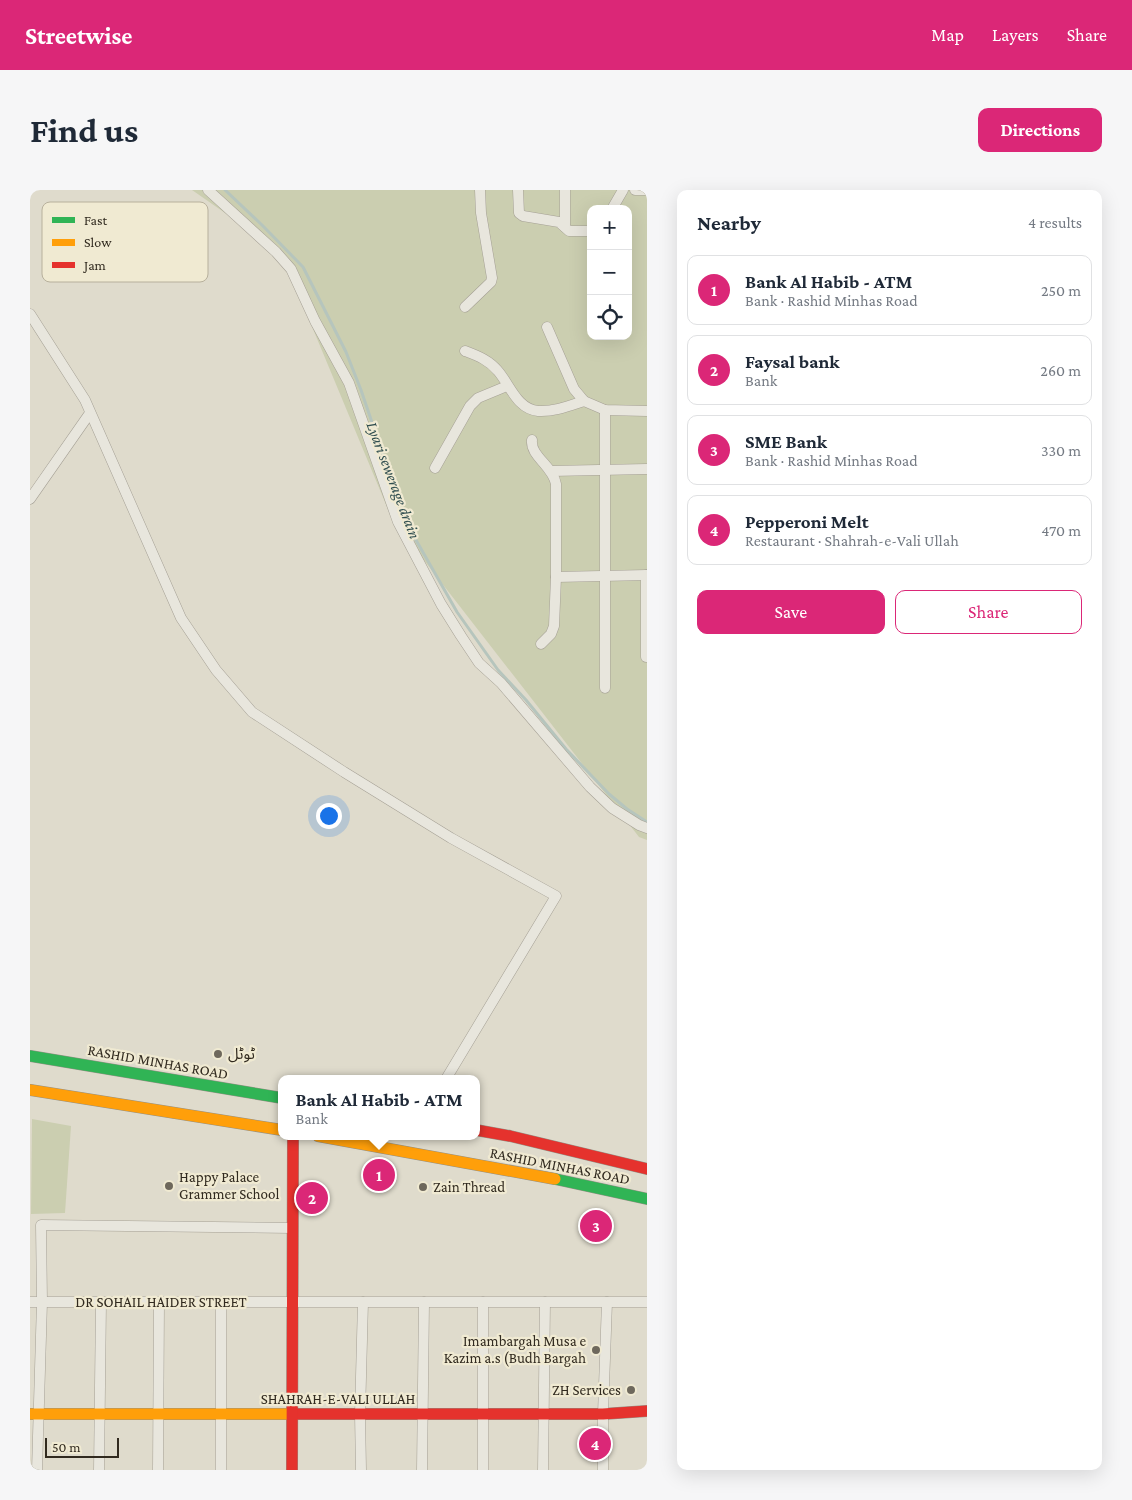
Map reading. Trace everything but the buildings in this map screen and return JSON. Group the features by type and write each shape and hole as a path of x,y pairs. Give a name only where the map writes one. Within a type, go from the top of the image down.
{"main road":[{"name":"RASHID MINHAS ROAD","path":"30,1056 278,1097"},
{"path":"30,1090 278,1129"},
{"name":"RASHID MINHAS ROAD","path":"480,1131 647,1168"},
{"path":"292,1470 293,1140"},
{"name":"RASHID MINHAS ROAD","path":"340,1140 548,1178 647,1199"},
{"name":"SHAHRAH-E-VALI ULLAH","path":"34,1414 603,1414 647,1411"}],"street":[{"path":"208,190 276,252 291,269 315,321 349,383 398,522 460,636 479,663 501,683 590,787 612,808 647,828"},
{"path":"465,307 491,282 492,278 481,213 480,190"},
{"path":"518,190 519,212 523,216 559,222 569,231 587,231"},
{"path":"565,190 565,227"},
{"path":"614,205 623,190"},
{"path":"635,190 647,190"},
{"path":"30,314 85,400 181,618 216,670 252,712 451,838 556,896 448,1075"},
{"path":"547,327 574,389 584,401 605,410 647,411"},
{"path":"465,351 482,358 498,371 507,386 523,405 536,411 553,410 584,401"},
{"path":"435,468 470,406 478,398 507,386"},
{"path":"605,410 605,688"},
{"path":"30,500 90,413"},
{"path":"532,440 531,444 534,452 551,471 556,484 554,626 551,634 541,644"},
{"path":"551,471 647,469"},
{"path":"556,577 646,576 646,657"},
{"path":"38,1470 34,1414 42,1302 41,1225 292,1228"},
{"name":"DR SOHAIL HAIDER STREET","path":"30,1302 647,1302"},
{"path":"99,1470 101,1302"},
{"path":"158,1470 159,1302"},
{"path":"221,1302 221,1470"},
{"path":"361,1470 360,1414 363,1302"},
{"path":"422,1470 424,1302"},
{"path":"483,1302 484,1470"},
{"path":"543,1470 545,1302"},
{"path":"603,1470 607,1302"}],"green space":[{"path":"192,190 647,190 647,840 639,837 392,519 281,252"},
{"path":"32,1119 71,1126 65,1213 31,1214"}],"waterway":[{"name":"Lyari sewerage drain","path":"225,190 303,267 346,352 400,505 412,533 457,612 498,670 526,700 566,749 609,794 647,822"}],"traffic: fast":[{"path":"30,1056 278,1097"},
{"path":"555,1179 647,1199"}],"traffic: slow":[{"path":"30,1090 278,1129"},
{"path":"340,1140 555,1179"},
{"path":"30,1414 293,1414"}],"traffic: jam":[{"path":"480,1131 510,1136 647,1169"},
{"path":"292,1470 293,1140"},
{"path":"293,1414 603,1414 647,1411"}],"place":[{"name":"ٹوٹل","path":"218,1054"},
{"name":"Bank Al Habib - ATM","path":"379,1175"},
{"name":"Happy Palace Grammer School","path":"169,1186"},
{"name":"Zain Thread","path":"423,1187"},
{"name":"Faysal bank","path":"312,1198"},
{"name":"SME Bank","path":"596,1226"},
{"name":"Imambargah Musa e Kazim a.s (Budh Bargah","path":"596,1350"},
{"name":"ZH Services","path":"631,1390"},
{"name":"Pepperoni Melt","path":"595,1444"}]}
